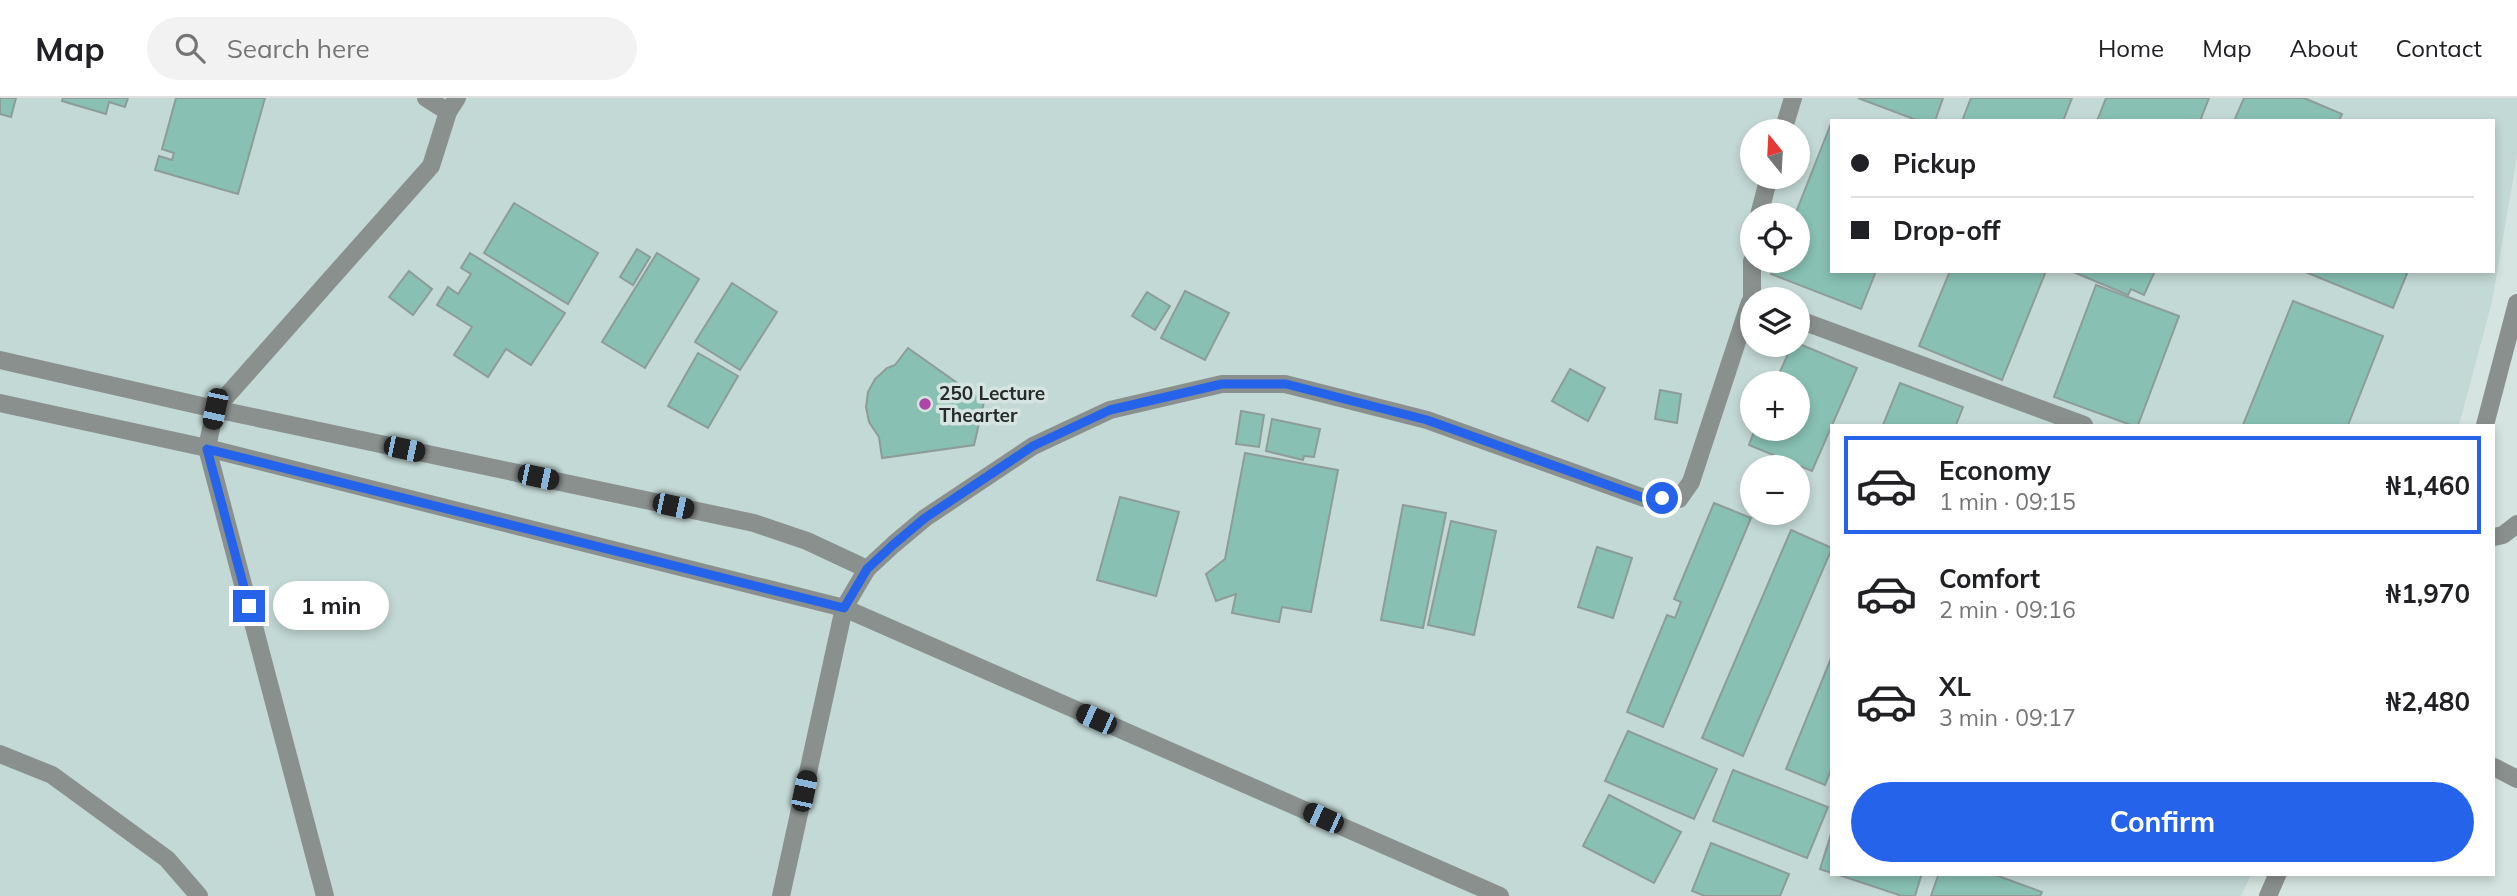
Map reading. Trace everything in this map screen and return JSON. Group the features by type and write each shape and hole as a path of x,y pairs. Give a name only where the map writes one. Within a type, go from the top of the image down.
{"street":[{"path":"325,896 207,449 215,409 431,166 453,105 426,98"},
{"path":"1787,119 1793,98"},
{"path":"2485,424 2517,303"},
{"path":"1810,324 2081,424"},
{"path":"781,896 844,608 867,569 925,518 1033,446 1110,410 1222,384 1286,384 1427,420 1644,498 1679,499 1691,482 1740,335"},
{"path":"0,360 215,409 754,523 807,541 867,569"},
{"path":"0,403 207,449 844,608 1500,896"},
{"path":"2495,537 2503,535 2517,524"},
{"path":"0,754 52,775 167,859 199,896"},
{"path":"2495,768 2517,779"},
{"path":"2267,896 2277,876"}],"shaded area":[{"path":"0,98 2517,98 2517,156 2492,302 2459,424 1830,424 1830,876 2251,876 2241,896 0,896"}],"building":[{"path":"0,98 16,98 11,117 0,114"},
{"path":"63,98 128,98 125,107 109,102 106,114 62,101"},
{"path":"176,98 265,98 238,194 155,170 159,156 172,160 174,153 162,149"},
{"path":"1858,98 1943,98 1936,119 1914,119"},
{"path":"1971,98 2072,98 2064,119 1963,119"},
{"path":"2106,98 2209,98 2201,119 2098,119"},
{"path":"2244,98 2304,98 2342,114 2340,119 2235,119"},
{"path":"1830,126 1830,273 1875,273 1861,309 1771,274 1810,273 1810,203 1800,203 1805,189 1810,189 1810,177"},
{"path":"514,203 598,253 568,304 484,253"},
{"path":"637,249 650,257 633,285 620,277"},
{"path":"470,253 565,313 531,365 506,349 488,377 454,355 472,327 437,305 448,287 458,294 471,274 461,268"},
{"path":"657,253 699,279 645,368 602,342"},
{"path":"409,271 432,289 413,315 389,297"},
{"path":"1949,273 2045,273 2002,380 1919,346"},
{"path":"2076,273 2154,273 2144,295 2131,289 2128,295"},
{"path":"2308,273 2407,273 2393,308"},
{"path":"732,283 777,312 740,370 695,342"},
{"path":"2096,285 2179,316 2138,424 2128,424 2054,397"},
{"path":"1185,291 1229,313 1205,360 1161,338"},
{"path":"1147,292 1170,306 1155,330 1132,316"},
{"path":"2293,301 2383,336 2348,424 2243,424"},
{"name":"250 Lecture Thearter","path":"908,348 984,402 974,445 882,458 879,437 869,422 866,407 868,392 875,379 887,368 895,365"},
{"path":"1810,348 1857,368 1833,424 1830,424 1812,471 1810,455 1773,455 1749,445 1750,441 1810,441 1810,371 1780,371 1787,357 1810,357"},
{"path":"698,353 738,376 708,428 668,406"},
{"path":"1570,369 1605,388 1588,421 1552,401"},
{"path":"1900,383 1963,407 1956,424 1883,424"},
{"path":"1660,390 1681,394 1677,423 1655,419"},
{"path":"1241,411 1264,415 1259,447 1236,444"},
{"path":"1272,419 1320,429 1314,457 1304,456 1303,460 1266,451"},
{"path":"1245,453 1338,470 1311,612 1282,607 1279,622 1232,613 1236,594 1216,601 1206,574 1225,559"},
{"path":"1120,497 1179,512 1156,596 1097,580"},
{"path":"1714,503 1740,514 1740,525 1748,525 1663,727 1627,712 1667,615 1675,618 1681,602 1674,599"},
{"path":"1403,505 1446,513 1423,628 1381,620"},
{"path":"1451,521 1496,531 1474,635 1428,625"},
{"path":"1791,530 1830,547 1830,553 1743,756 1702,738"},
{"path":"1597,547 1632,558 1613,618 1578,607"},
{"path":"1830,661 1830,772 1825,785 1786,769"},
{"path":"1628,731 1717,769 1694,819 1605,781"},
{"path":"1733,770 1828,807 1807,858 1713,821"},
{"path":"1609,795 1681,832 1654,883 1583,846"},
{"path":"1830,837 1830,872 1820,869"},
{"path":"1711,843 1789,874 1780,896 1705,896 1692,891"},
{"path":"1842,876 1921,876 1915,896 1902,896"},
{"path":"1938,876 1998,876 2042,892 2040,896 1931,896"}],"place":[{"name":"250 Lecture Thearter","path":"925,404"}],"route":[{"path":"249,606 207,449 844,608 867,569 894,544 925,518 1033,446 1110,410 1222,384 1286,384 1427,420 1644,498 1662,498"}]}
